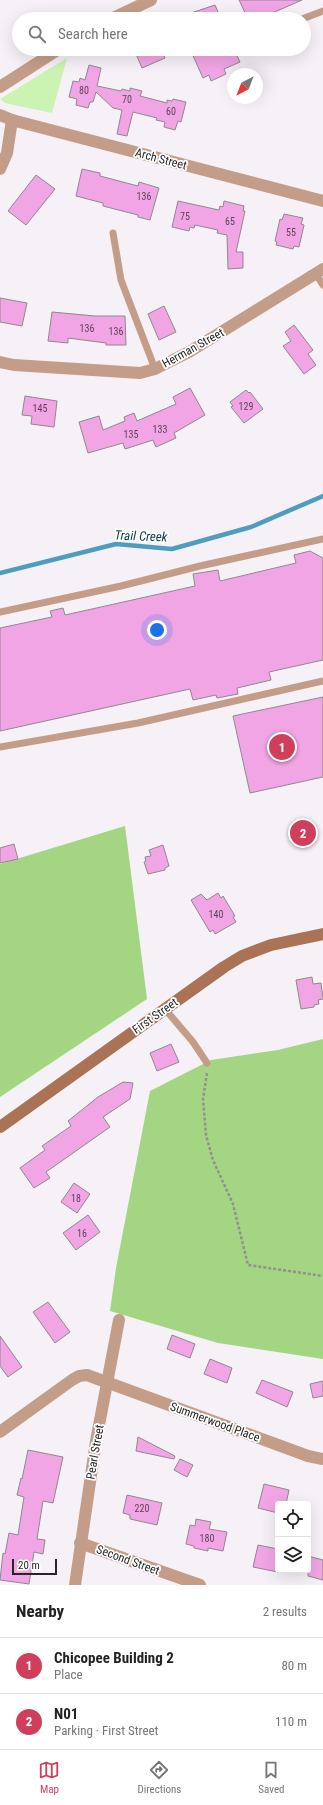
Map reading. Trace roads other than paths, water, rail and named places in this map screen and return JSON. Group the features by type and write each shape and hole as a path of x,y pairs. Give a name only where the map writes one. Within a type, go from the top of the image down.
{"street":[{"path":"126,12 151,0"},
{"path":"0,87 48,56"},
{"name":"Arch Street","path":"0,115 12,120 323,201"},
{"path":"0,169 7,153 12,120"},
{"name":"Herman Street","path":"0,362 14,365 122,373 140,373 155,369 189,352 320,272"},
{"name":"First Street","path":"0,1127 242,956 271,945 323,934"},
{"name":"Pearl Street","path":"75,1585 80,1543 119,1320"},
{"name":"Summerwood Place","path":"0,1432 79,1376 87,1375 308,1456 323,1459"},
{"name":"Second Street","path":"80,1543 200,1585"}],"lane":[{"path":"311,16 323,11"},
{"path":"113,233 121,280 155,369"},
{"path":"320,272 323,285"},
{"path":"0,612 121,586 206,564 323,539"},
{"path":"0,748 138,723 323,681"},
{"path":"165,1010 193,1042 207,1063"}],"waterway":[{"name":"Trail Creek","path":"0,573 116,544 172,549 251,527 323,496"}],"place":[{"name":"Chicopee Building 2","path":"282,747"},
{"name":"N01","path":"303,833"}]}
